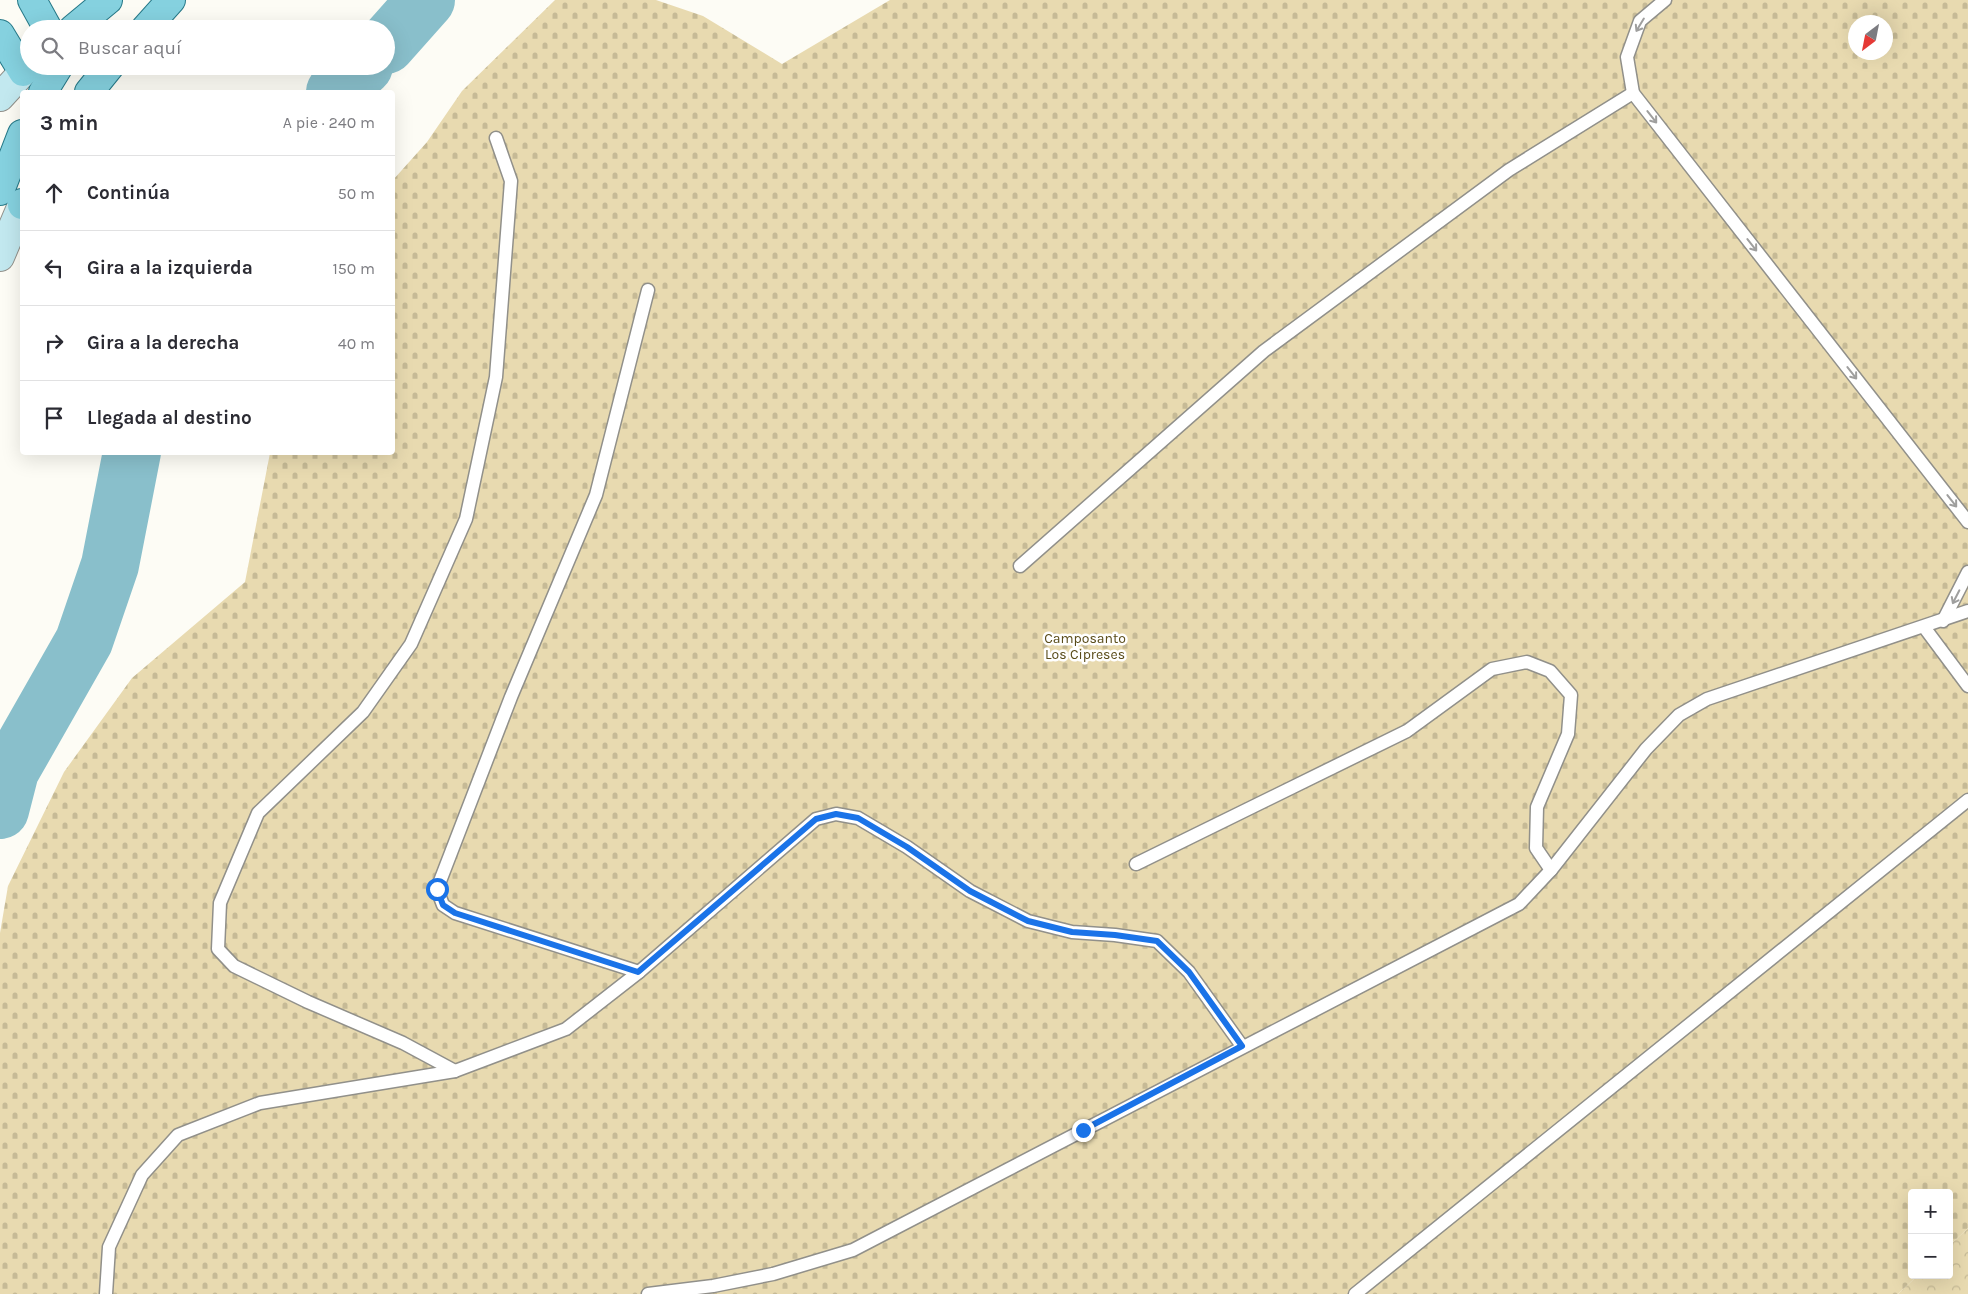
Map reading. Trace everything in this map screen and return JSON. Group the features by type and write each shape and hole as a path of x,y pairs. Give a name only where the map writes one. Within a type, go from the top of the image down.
{"main road":[{"path":"32,0 43,20"},
{"path":"84,20 108,0"},
{"path":"152,20 171,0"},
{"path":"0,34 20,61"},
{"path":"0,97 20,75"},
{"path":"44,90 53,75"},
{"path":"92,90 103,75"},
{"path":"0,191 20,139"},
{"path":"0,257 20,209"}],"lane":[{"path":"1666,0 1640,21 1627,57 1633,93 1968,522"},
{"path":"1020,566 1264,352 1509,170 1633,93"},
{"path":"456,1071 403,1043 308,1002 234,966 218,949 217,929 220,902 258,813 363,712 411,644 466,519 496,377 511,181 496,138"},
{"path":"638,972 455,913 443,905 437,889 511,697 596,495 648,290"},
{"path":"1943,621 1968,572"},
{"path":"648,1294 714,1286 773,1274 853,1250 1242,1046 1519,904 1551,870 1646,748 1679,715 1707,699 1968,611"},
{"path":"1924,627 1968,686"},
{"path":"1136,864 1408,731 1492,669 1527,662 1550,671 1571,696 1568,734 1537,807 1536,848 1551,870"},
{"path":"1355,1294 1968,800"},
{"path":"106,1294 109,1247 133,1193 142,1175 178,1134 260,1103 456,1071 566,1029 638,972 816,819 836,814 858,818 907,847 970,891 1028,921 1072,932 1115,935 1157,941 1189,972 1242,1046"}],"green space":[{"name":"Camposanto Los Cipreses","path":"555,0 656,0 703,16 782,64 890,0 1968,0 1968,1228 1953,1242 1953,1189 1908,1189 1908,1279 1914,1279 1898,1294 0,1294 0,933 8,886 64,772 132,678 245,582 270,455 395,455 395,178 427,142 462,91"},
{"path":"1968,1228 1968,1294 1898,1294 1914,1279 1953,1279 1953,1242"}],"waterway":[{"path":"395,35 426,0"},
{"path":"337,90 354,75"},
{"path":"0,810 10,771 84,641 110,565 131,455"}],"route":[{"path":"437,889 443,905 455,913 638,972 816,819 836,814 858,818 907,847 970,891 1028,921 1072,932 1115,935 1157,941 1189,972 1242,1046 1083,1130"}]}
